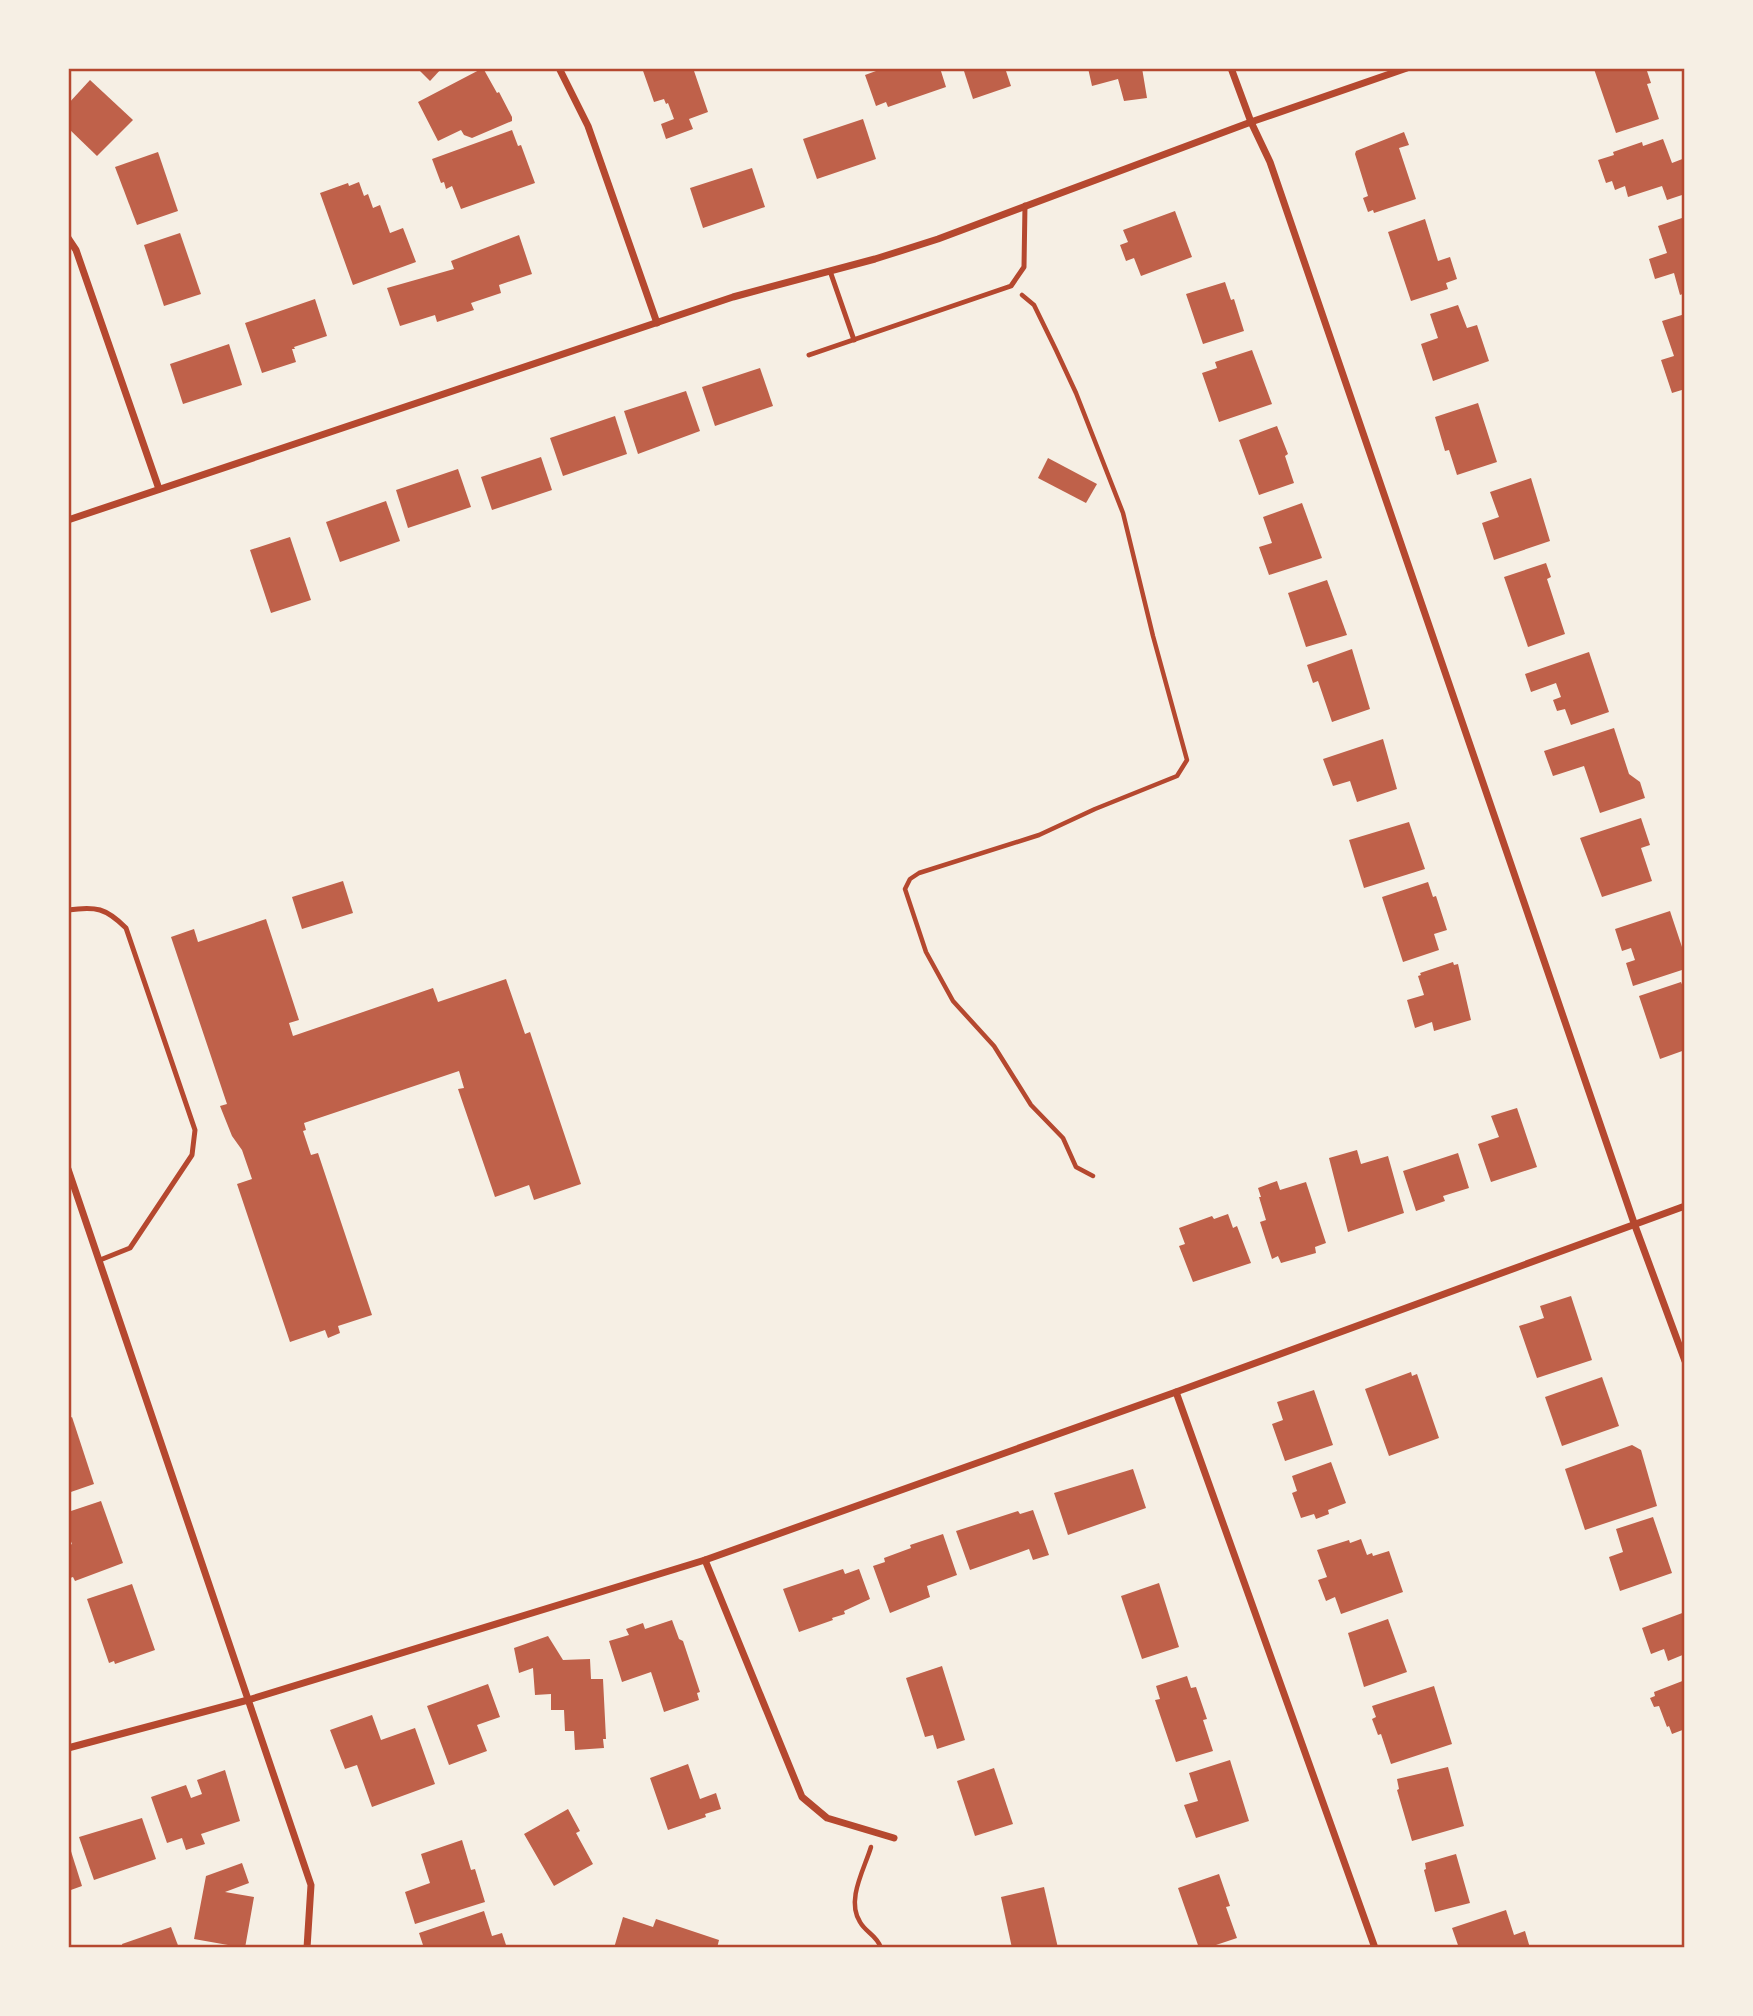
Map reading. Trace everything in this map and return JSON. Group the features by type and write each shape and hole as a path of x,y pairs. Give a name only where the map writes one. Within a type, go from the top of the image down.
{"street":[{"path":"559,68 588,126 657,323"},
{"path":"1231,68 1251,122 1270,162 1634,1223 1685,1361"},
{"path":"68,520 733,297 938,239 1251,122 1407,68"},
{"path":"68,239 76,250 159,489"},
{"path":"68,1169 312,1885 307,1948"},
{"path":"68,1748 248,1700 705,1560 1685,1206"},
{"path":"1176,1392 1375,1948"},
{"path":"705,1560 802,1797 827,1818 894,1838"}],"lane":[{"path":"810,355 1012,286 1024,267 1025,205"},
{"path":"830,271 854,340"},
{"path":"68,909 96,907 113,915 126,928 195,1130 192,1155 130,1248 100,1260"}],"path":[{"path":"1012,286 1034,305 1090,426 1123,513 1187,760 1177,776 1039,835 919,873 910,879 905,890 926,952 953,1001 1000,1053 1031,1105 1063,1138 1076,1167 1093,1177"},
{"path":"876,1833 853,1902 860,1923 878,1939 881,1948"}],"building":[{"path":"417,68 442,68 430,81"},
{"path":"483,68 497,93 499,92 512,121 472,138 464,135 461,130 438,141 418,102"},
{"path":"642,68 693,68 708,112 689,119 693,129 666,139 661,124 674,119 664,99 654,102"},
{"path":"875,68 940,68 946,87 888,107 886,102 876,106 865,75 876,71"},
{"path":"963,68 1005,68 1011,86 973,99"},
{"path":"1088,68 1142,68 1147,98 1124,101 1118,79 1092,86"},
{"path":"1646,68 1651,83 1647,84 1659,119 1616,133 1594,69"},
{"path":"90,80 133,120 97,156 68,128 68,104"},
{"path":"863,119 876,159 817,179 803,139"},
{"path":"512,130 518,146 521,145 535,183 461,209 452,186 446,189 444,182 441,183 432,159"},
{"path":"1404,132 1409,145 1399,148 1416,199 1374,213 1373,210 1368,212 1363,198 1368,196 1356,151"},
{"path":"1663,139 1672,163 1685,158 1685,194 1667,200 1662,186 1628,197 1625,186 1615,190 1612,181 1606,183 1598,160 1642,142 1643,146"},
{"path":"158,152 178,211 137,225 115,167"},
{"path":"752,168 765,207 703,228 690,188"},
{"path":"359,182 364,196 368,194 373,208 380,205 390,233 403,228 416,262 353,285 320,193"},
{"path":"1175,211 1192,257 1141,276 1134,258 1126,261 1120,245 1128,242 1123,230"},
{"path":"1685,217 1685,293 1680,295 1674,273 1655,279 1649,259 1667,253 1658,226"},
{"path":"1425,219 1438,261 1450,257 1457,279 1446,283 1448,289 1411,301 1388,232"},
{"path":"180,233 201,294 164,306 144,245"},
{"path":"519,235 532,274 499,285 501,293 471,303 474,310 437,322 435,315 400,326 387,288 454,269 451,261"},
{"path":"1225,282 1231,300 1234,299 1244,331 1203,344 1186,294"},
{"path":"315,299 327,336 294,347 295,349 292,349 296,362 262,373 245,323"},
{"path":"1458,305 1467,328 1477,325 1489,361 1433,381 1421,344 1438,338 1430,314"},
{"path":"1685,314 1685,389 1672,393 1661,360 1674,356 1662,321"},
{"path":"229,344 242,385 183,404 170,364"},
{"path":"1252,350 1272,404 1219,422 1202,373 1217,368 1215,362"},
{"path":"760,368 773,406 715,426 702,387"},
{"path":"686,391 700,431 638,454 624,411"},
{"path":"1478,403 1497,462 1457,475 1449,450 1445,451 1435,417"},
{"path":"615,416 627,454 563,476 550,438"},
{"path":"1277,426 1288,454 1285,456 1294,483 1259,495 1239,440"},
{"path":"541,457 552,490 492,510 481,477"},
{"path":"1048,458 1097,484 1086,503 1038,478"},
{"path":"458,469 471,507 408,528 396,490"},
{"path":"1531,478 1550,541 1494,560 1482,523 1499,517 1490,492"},
{"path":"386,501 400,541 340,562 326,522"},
{"path":"1302,503 1322,558 1269,575 1259,547 1272,543 1263,517"},
{"path":"290,537 311,600 271,613 250,550"},
{"path":"1546,563 1551,577 1547,579 1565,634 1528,647 1504,577"},
{"path":"1327,580 1347,635 1306,647 1288,593"},
{"path":"1352,649 1370,709 1332,722 1318,681 1313,683 1307,665"},
{"path":"1589,652 1609,712 1571,725 1565,709 1557,711 1553,700 1561,697 1556,683 1531,692 1525,674"},
{"path":"1614,728 1629,774 1640,782 1645,798 1600,813 1584,766 1553,776 1544,751"},
{"path":"1383,739 1397,789 1357,802 1350,781 1333,786 1323,759"},
{"path":"1641,818 1650,845 1641,848 1652,881 1602,897 1580,838"},
{"path":"1409,822 1425,869 1364,888 1349,840"},
{"path":"343,881 353,913 302,929 292,897"},
{"path":"1428,882 1433,897 1436,896 1447,930 1434,934 1439,950 1403,962 1382,897"},
{"path":"1670,911 1685,956 1685,969 1633,986 1626,963 1635,960 1631,948 1622,951 1615,929"},
{"path":"266,919 299,1020 289,1023 293,1036 433,988 438,1002 506,979 525,1034 530,1032 581,1184 534,1200 529,1185 495,1197 458,1089 464,1088 459,1071 304,1123 306,1130 303,1131 311,1155 318,1153 372,1315 338,1326 340,1333 328,1338 325,1330 290,1342 237,1184 252,1179 242,1150 232,1136 220,1106 227,1104 171,937 194,929 198,942"},
{"path":"1453,962 1454,965 1458,964 1471,1020 1434,1031 1432,1022 1415,1028 1407,1000 1424,995 1418,976"},
{"path":"1681,982 1685,992 1685,1050 1660,1059 1639,996"},
{"path":"1517,1108 1537,1167 1491,1182 1478,1144 1499,1137 1491,1116"},
{"path":"1357,1150 1361,1164 1388,1156 1404,1213 1348,1232 1329,1158"},
{"path":"1458,1153 1469,1188 1443,1196 1445,1201 1416,1211 1403,1171"},
{"path":"1277,1181 1280,1190 1306,1182 1326,1243 1315,1247 1316,1253 1281,1263 1278,1256 1272,1259 1260,1222 1266,1220 1258,1188"},
{"path":"1228,1214 1233,1228 1237,1226 1251,1263 1193,1282 1179,1246 1185,1244 1179,1228 1212,1216 1214,1219"},
{"path":"1571,1296 1592,1360 1537,1378 1519,1326 1544,1318 1540,1306"},
{"path":"1411,1372 1412,1376 1417,1374 1439,1438 1389,1456 1365,1389"},
{"path":"1602,1377 1619,1426 1562,1446 1545,1397"},
{"path":"1314,1390 1333,1445 1285,1461 1272,1424 1283,1420 1277,1402"},
{"path":"72,1417 94,1484 68,1493 68,1419"},
{"path":"1632,1445 1641,1450 1657,1506 1585,1530 1565,1469"},
{"path":"1331,1462 1346,1503 1328,1510 1329,1514 1316,1519 1314,1514 1301,1518 1292,1493 1297,1491 1292,1476"},
{"path":"1133,1469 1146,1508 1068,1535 1054,1493"},
{"path":"101,1501 123,1563 75,1581 68,1574 68,1546 72,1544 68,1534 68,1512"},
{"path":"1033,1510 1049,1555 1033,1560 1029,1549 970,1570 956,1531 1018,1511 1020,1514"},
{"path":"1653,1517 1672,1573 1620,1591 1609,1557 1623,1552 1616,1529"},
{"path":"943,1534 957,1575 927,1586 930,1597 890,1613 873,1566 885,1562 884,1558 911,1548 910,1545"},
{"path":"1361,1539 1367,1555 1389,1551 1403,1592 1341,1614 1335,1597 1326,1601 1318,1580 1327,1577 1317,1550"},
{"path":"843,1569 845,1574 859,1569 870,1599 844,1611 845,1614 832,1618 833,1620 799,1632 783,1589"},
{"path":"1159,1583 1179,1647 1142,1659 1121,1596"},
{"path":"132,1584 155,1650 115,1664 114,1661 109,1663 87,1599"},
{"path":"1685,1612 1685,1654 1668,1661 1664,1649 1651,1654 1642,1628"},
{"path":"1388,1619 1407,1672 1364,1687 1348,1633"},
{"path":"672,1620 679,1639 683,1641 700,1692 697,1693 699,1700 664,1712 651,1672 622,1682 609,1641 629,1635 626,1629 643,1623 645,1629"},
{"path":"548,1636 563,1660 590,1659 591,1679 603,1679 606,1739 603,1739 604,1748 575,1750 574,1731 565,1731 564,1710 551,1710 551,1694 535,1695 533,1668 519,1673 514,1648"},
{"path":"942,1666 965,1740 937,1749 933,1735 925,1737 906,1678"},
{"path":"1187,1676 1191,1688 1196,1687 1207,1719 1203,1720 1213,1751 1176,1762 1155,1700 1160,1699 1156,1686"},
{"path":"1685,1680 1685,1729 1672,1734 1659,1706 1654,1707 1650,1698 1655,1696 1654,1692"},
{"path":"488,1684 500,1717 477,1725 487,1751 449,1765 427,1706"},
{"path":"1434,1686 1452,1744 1391,1764 1381,1734 1378,1735 1372,1719 1376,1717 1372,1706"},
{"path":"372,1715 381,1740 415,1728 435,1784 372,1807 357,1765 345,1769 330,1730"},
{"path":"1230,1760 1249,1821 1196,1838 1184,1805 1198,1801 1189,1773"},
{"path":"688,1764 700,1799 716,1793 721,1809 668,1830 650,1778"},
{"path":"1448,1767 1464,1826 1412,1841 1397,1790 1397,1779"},
{"path":"994,1768 1013,1824 975,1836 957,1781"},
{"path":"225,1770 240,1821 201,1834 205,1844 186,1850 182,1838 167,1843 151,1797 186,1785 191,1798 202,1794 197,1780"},
{"path":"568,1809 580,1831 576,1833 593,1864 554,1886 524,1834"},
{"path":"142,1818 156,1859 94,1880 79,1837"},
{"path":"462,1840 471,1870 475,1869 485,1902 415,1924 405,1892 430,1883 421,1854"},
{"path":"68,1846 82,1886 68,1891"},
{"path":"1456,1854 1470,1903 1435,1912 1424,1870 1425,1863"},
{"path":"242,1863 249,1883 225,1892 254,1897 245,1948 194,1939 206,1876"},
{"path":"1219,1874 1230,1906 1226,1907 1237,1938 1199,1948 1178,1888"},
{"path":"1044,1887 1058,1948 1012,1948 1001,1897"},
{"path":"1506,1910 1514,1935 1525,1931 1530,1948 1459,1948 1452,1928"},
{"path":"484,1911 492,1936 502,1933 507,1948 424,1948 419,1933"},
{"path":"623,1917 653,1927 656,1919 719,1940 717,1948 614,1948"},
{"path":"171,1927 179,1948 123,1948 122,1944"}]}
